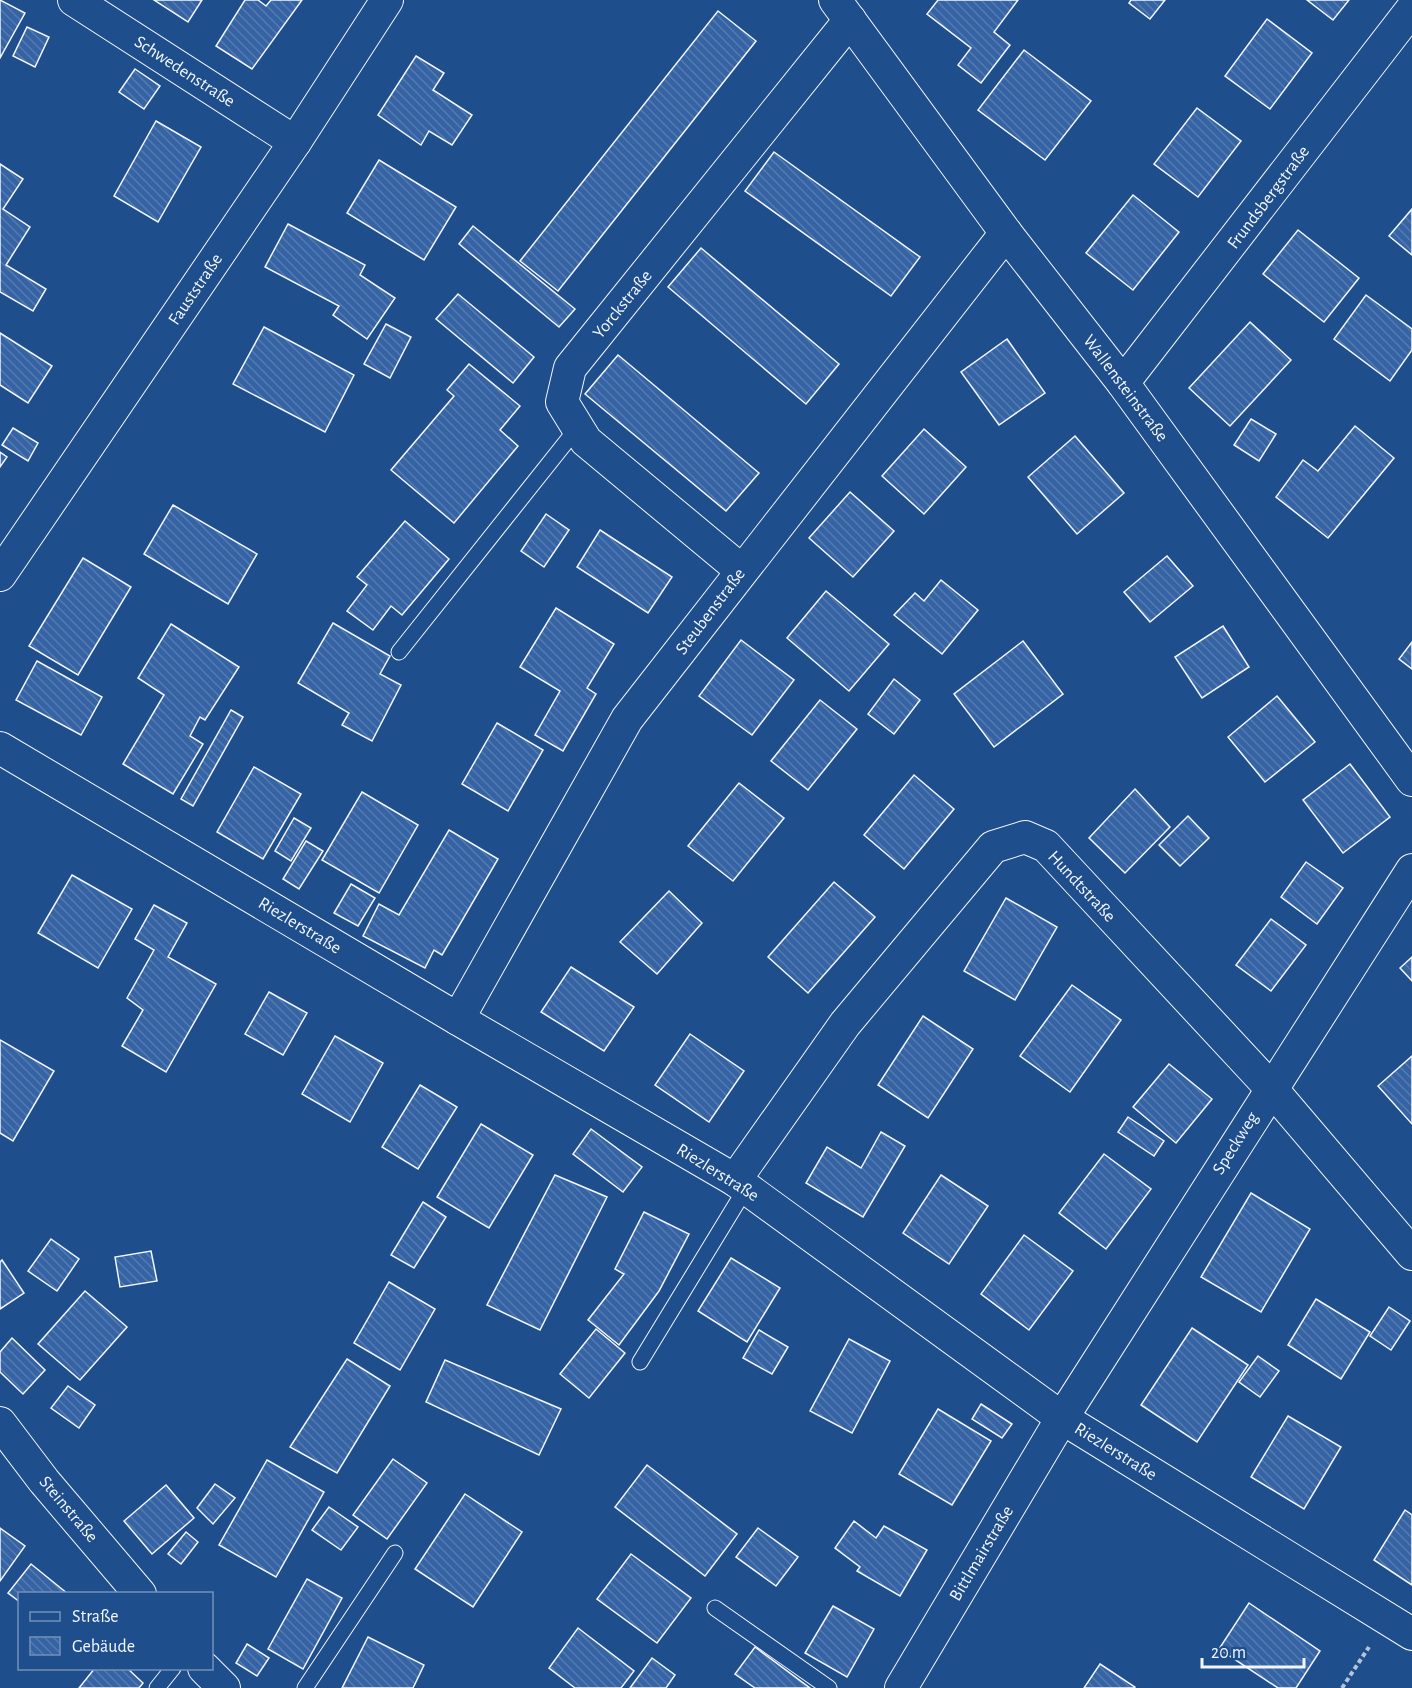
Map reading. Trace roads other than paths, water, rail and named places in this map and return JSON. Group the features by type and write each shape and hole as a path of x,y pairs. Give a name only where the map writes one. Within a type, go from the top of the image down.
{"street":[{"name":"Schwedenstraße","path":"74,0 295,142"},
{"name":"Fauststraße","path":"0,575 295,142 387,0"},
{"name":"Frundsbergstraße","path":"1123,383 1412,9"},
{"name":"Wallensteinstraße","path":"843,10 1006,233 1123,383 1412,780"},
{"name":"Yorckstraße","path":"741,570 586,441 562,402 570,368 843,10"},
{"name":"Steubenstraße","path":"458,1019 627,719 741,570 891,384 1006,233"},
{"name":"Riezlerstraße","path":"0,748 740,1184 1062,1418 1400,1626"},
{"name":"Hundtstraße","path":"740,1184 845,1024 993,847 1025,837 1046,846 1270,1087 1412,1254"},
{"name":"Speckweg","path":"1062,1418 1270,1087 1412,870"},
{"name":"Bittlmairstraße","path":"901,1688 1062,1418"},
{"name":"Steinstraße","path":"0,1423 44,1481 139,1592"},
{"path":"206,1670 224,1688"}],"lane":[{"path":"399,652 578,427"},
{"path":"640,1362 740,1184"},
{"path":"305,1688 395,1552"},
{"path":"715,1608 829,1688"},
{"path":"158,1688 172,1670"}]}
